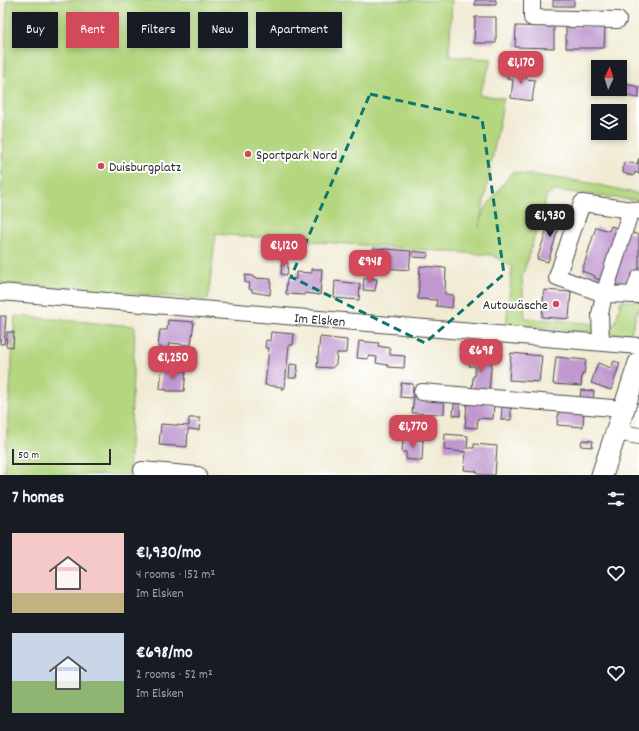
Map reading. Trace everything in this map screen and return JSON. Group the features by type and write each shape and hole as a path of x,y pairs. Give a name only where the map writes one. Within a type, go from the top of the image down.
{"main road":[{"path":"602,475 639,364"}],"street":[{"path":"532,0 532,18 618,20"},
{"path":"601,342 600,314 604,294 635,210 582,203 557,277 604,294 636,295 639,278"},
{"name":"Im Elsken","path":"0,292 639,346"},
{"path":"422,392 624,409"},
{"path":"616,432 639,436"},
{"path":"142,470 198,475"}],"highlighted area":[{"path":"370,94 482,119 504,274 425,343 291,277"}],"green space":[{"name":"Sportpark Nord","path":"7,0 452,0 449,56 492,59 479,95 504,98 479,227 484,210 512,172 591,183 639,194 639,201 554,191 547,195 522,278 525,318 609,325 615,324 621,301 639,301 639,306 630,335 506,325 512,267 492,255 216,234 216,232 208,300 0,283"},
{"path":"15,316 135,326 129,475 4,475"}],"building":[{"path":"475,0 496,0 496,5 475,5"},
{"path":"553,0 574,0 574,6 553,6"},
{"path":"475,17 496,17 496,43 474,43"},
{"path":"516,26 554,27 554,48 515,47"},
{"path":"566,26 605,27 604,48 566,48"},
{"path":"508,70 527,71 526,79 535,80 532,101 511,98 513,80 507,79"},
{"path":"627,84 639,87 639,98 625,96 627,96"},
{"path":"639,158 639,174 635,172 634,176 623,173 624,162 637,164"},
{"path":"552,214 562,217 548,262 537,259"},
{"path":"611,226 639,235 639,268 632,290 594,278 595,276 582,271 596,227 609,231"},
{"path":"373,248 411,251 409,270 385,268 385,262 372,261"},
{"path":"413,251 428,253 427,258 413,257"},
{"path":"282,262 288,263 287,275 281,274"},
{"path":"420,266 446,268 445,294 453,295 452,308 436,306 437,300 418,299"},
{"path":"312,269 322,269 320,295 305,293 304,295 286,294 287,279 296,279 296,272 312,273"},
{"path":"245,275 253,276 253,278 271,279 270,295 252,292 252,290 249,289 250,283 245,283"},
{"path":"364,278 377,279 375,291 363,290"},
{"path":"335,281 360,284 359,300 334,298"},
{"name":"Autowäsche","path":"544,290 571,292 569,319 542,317"},
{"path":"0,316 6,316 4,344 0,344"},
{"path":"168,320 194,322 191,345 169,343 168,348 158,347 160,330 167,330"},
{"path":"7,332 14,332 13,347 6,346"},
{"path":"271,332 294,334 293,345 289,345 284,389 281,389 282,387 265,385 269,348 265,348 266,340 270,341"},
{"path":"320,337 347,340 346,353 337,353 336,364 332,368 317,367"},
{"path":"359,341 379,343 378,346 390,348 390,355 405,356 404,368 388,367 388,365 376,363 377,357 368,356 368,359 357,358"},
{"path":"511,353 542,356 539,382 509,380"},
{"path":"470,356 492,358 489,391 472,390 473,376 475,376 475,366 469,366"},
{"path":"556,357 586,360 584,374 582,374 581,386 553,384"},
{"path":"614,361 620,363 611,390 591,383 598,363 611,368"},
{"path":"290,364 298,365 296,378 289,378"},
{"path":"170,368 186,371 184,391 167,391 160,389 162,369 169,370"},
{"path":"401,383 413,384 412,398 400,397"},
{"path":"581,390 594,391 593,400 580,399"},
{"path":"414,395 445,396 444,414 412,413"},
{"path":"467,402 494,404 493,419 478,418 477,428 465,427"},
{"path":"454,404 460,404 460,416 453,415"},
{"path":"502,407 511,408 511,420 501,420"},
{"path":"559,408 584,410 583,427 557,425"},
{"path":"189,418 200,418 199,430 188,429 187,447 159,445 161,424 189,426"},
{"path":"445,434 468,436 467,448 474,448 474,444 497,446 495,475 479,475 476,471 464,470 466,452 444,450"},
{"path":"403,438 423,440 422,461 406,459 406,452 402,452"},
{"path":"582,440 593,441 592,447 581,446"}],"place":[{"name":"Sportpark Nord","path":"248,154"},
{"name":"Duisburgplatz","path":"101,166"},
{"name":"Autowäsche","path":"556,304"}]}
